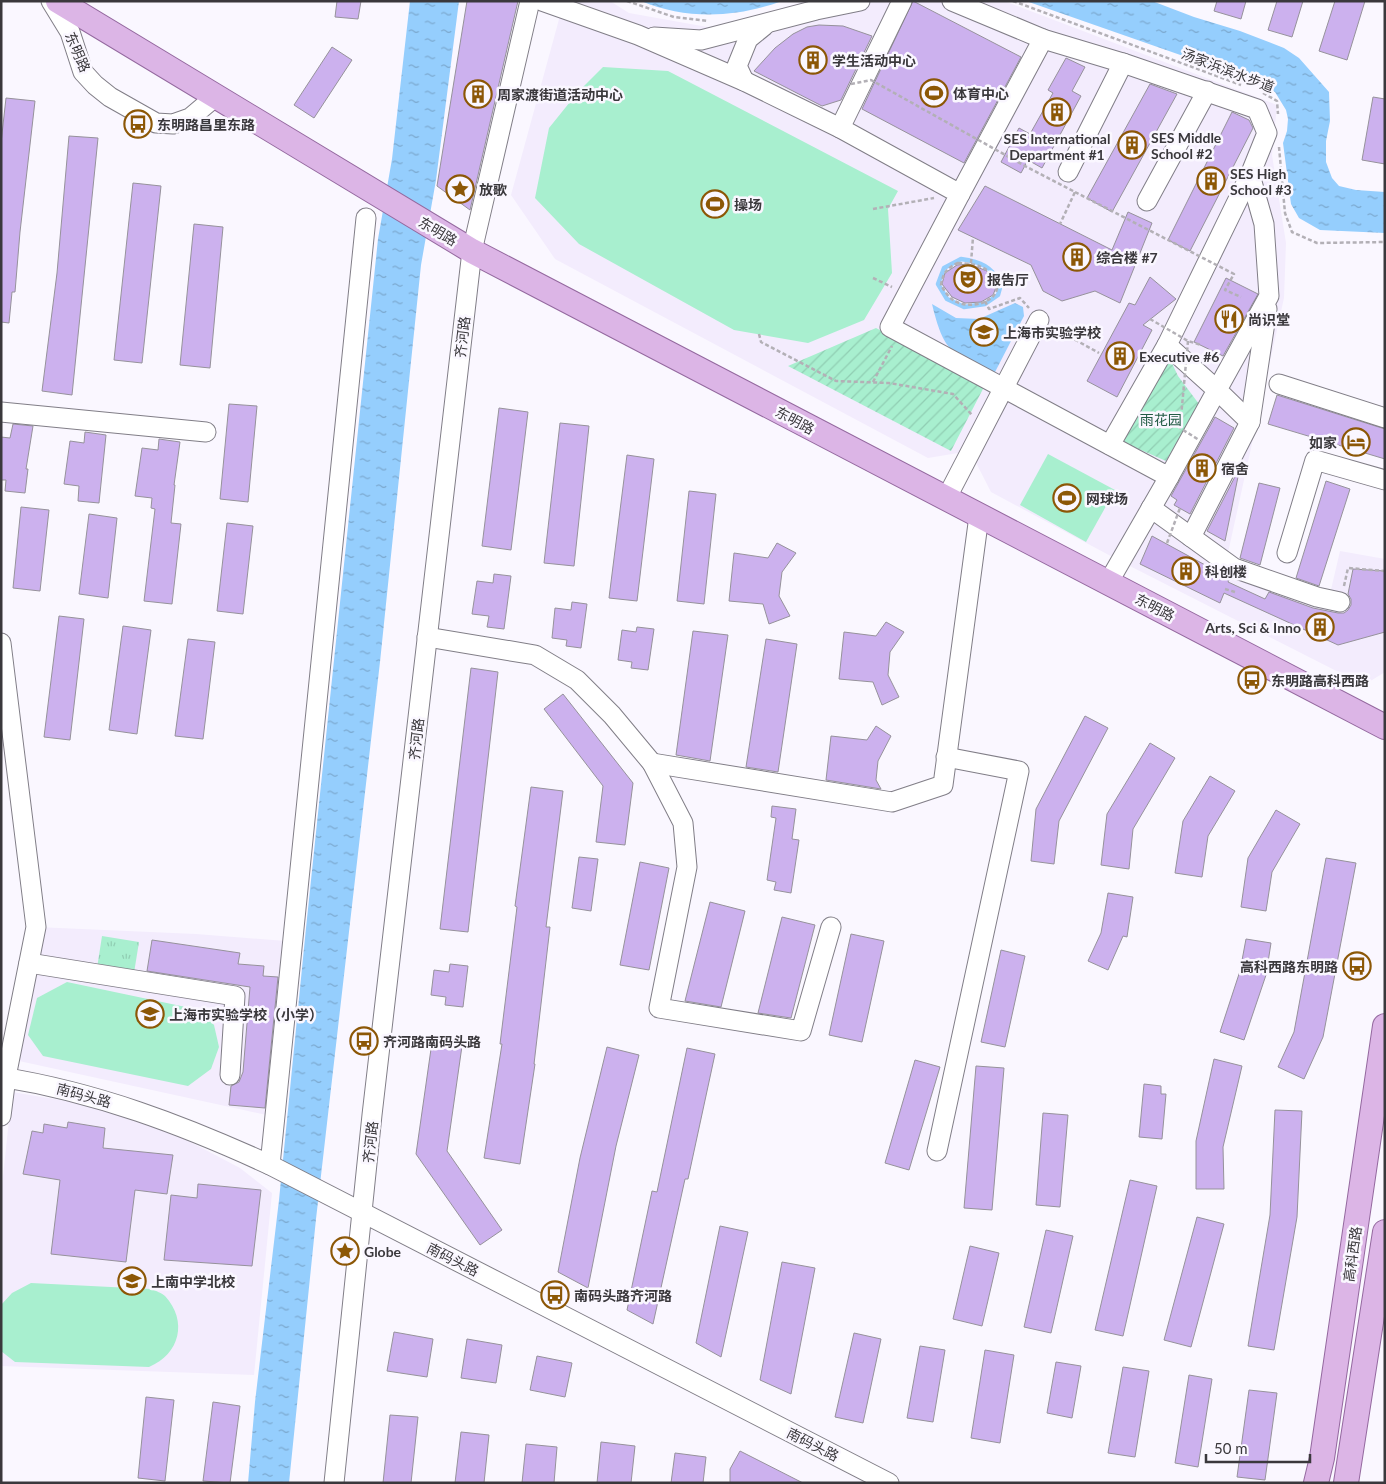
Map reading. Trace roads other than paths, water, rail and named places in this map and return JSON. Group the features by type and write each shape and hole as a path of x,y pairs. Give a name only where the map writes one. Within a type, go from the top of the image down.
{"main road":[{"name":"东明路","path":"58,1 472,251 1385,727"},
{"name":"高科西路","path":"1316,1483 1324,1448 1385,1026"},
{"name":"高科西路","path":"1346,1483 1385,1232"}],"street":[{"name":"东明路","path":"51,1 70,32 83,72 110,97 156,123 173,124 190,118 216,97"},
{"name":"齐河路","path":"334,1483 362,1213 472,251 530,1"},
{"path":"542,1 638,35 744,81 840,128 960,194"},
{"path":"638,35 701,40 816,10 860,1"},
{"path":"840,128 902,1"},
{"path":"952,1 1043,39 1123,63 1258,109 1267,134 1250,175 1167,345 1110,445"},
{"path":"744,81 736,66 748,39 766,24"},
{"path":"1043,39 890,327 1169,477"},
{"path":"1068,172 1123,63"},
{"path":"1147,201 1207,92"},
{"path":"1191,537 1250,422 1269,296 1264,224 1250,175"},
{"path":"270,1165 366,218"},
{"path":"1108,583 1269,296"},
{"path":"946,499 1039,320"},
{"path":"1167,345 1250,422"},
{"path":"1279,384 1385,418"},
{"path":"1,412 206,432"},
{"path":"1287,552 1315,460 1385,480"},
{"path":"1151,508 1234,568 1317,598 1340,602"},
{"path":"652,763 892,802 943,785 979,516"},
{"path":"427,637 535,655 577,680 612,714 652,763 683,823 687,867 659,1008 801,1031 832,927"},
{"path":"1,644 36,927 4,1077 1,1116"},
{"path":"937,1152 1019,771 946,756"},
{"path":"29,963 235,996 230,1075"},
{"name":"南码头路","path":"4,1077 82,1093 144,1112 206,1136 270,1165 889,1483"}],"water":[{"path":"410,1 459,1 436,180 421,265 380,662 316,1219 289,1483 248,1483 378,239 392,159"},
{"path":"641,1 782,1 747,11 693,14 658,7"},
{"path":"1026,1 1152,1 1284,48 1299,58 1329,92 1330,121 1326,141 1326,162 1332,178 1339,186 1356,190 1385,192 1385,233 1320,230 1299,218 1291,204 1283,143 1288,119 1286,110 1275,92 1249,79"},
{"path":"1015,303 1023,307 1024,316 994,374 959,356 951,349 941,333 932,304 956,318 979,319"}],"waterway":[{"path":"961,259 980,263 989,269 1001,284 998,295 985,304 964,307 947,299 938,284 944,268 961,259"}],"place":[{"name":"学生活动中心","path":"813,60"},
{"name":"体育中心","path":"934,93"},
{"name":"周家渡街道活动中心","path":"478,94"},
{"name":"SES International Department #1","path":"1057,112"},
{"name":"东明路昌里东路","path":"138,124"},
{"name":"SES Middle School #2","path":"1132,145"},
{"name":"SES High School #3","path":"1211,181"},
{"name":"放歌","path":"460,189"},
{"name":"操场","path":"715,204"},
{"name":"综合楼 #7","path":"1077,257"},
{"name":"报告厅","path":"968,279"},
{"name":"尚识堂","path":"1229,319"},
{"name":"上海市实验学校","path":"984,332"},
{"name":"Executive #6","path":"1120,356"},
{"name":"如家","path":"1356,442"},
{"name":"宿舍","path":"1202,468"},
{"name":"网球场","path":"1067,498"},
{"name":"科创楼","path":"1186,571"},
{"name":"Arts, Sci & Inno","path":"1320,627"},
{"name":"东明路高科西路","path":"1252,680"},
{"name":"高科西路东明路","path":"1357,966"},
{"name":"上海市实验学校（小学）","path":"150,1014"},
{"name":"齐河路南码头路","path":"364,1041"},
{"name":"Globe","path":"345,1251"},
{"name":"上南中学北校","path":"132,1281"},
{"name":"南码头路齐河路","path":"555,1295"}],"park label":[{"name":"雨花园","path":"1161,419"}]}
